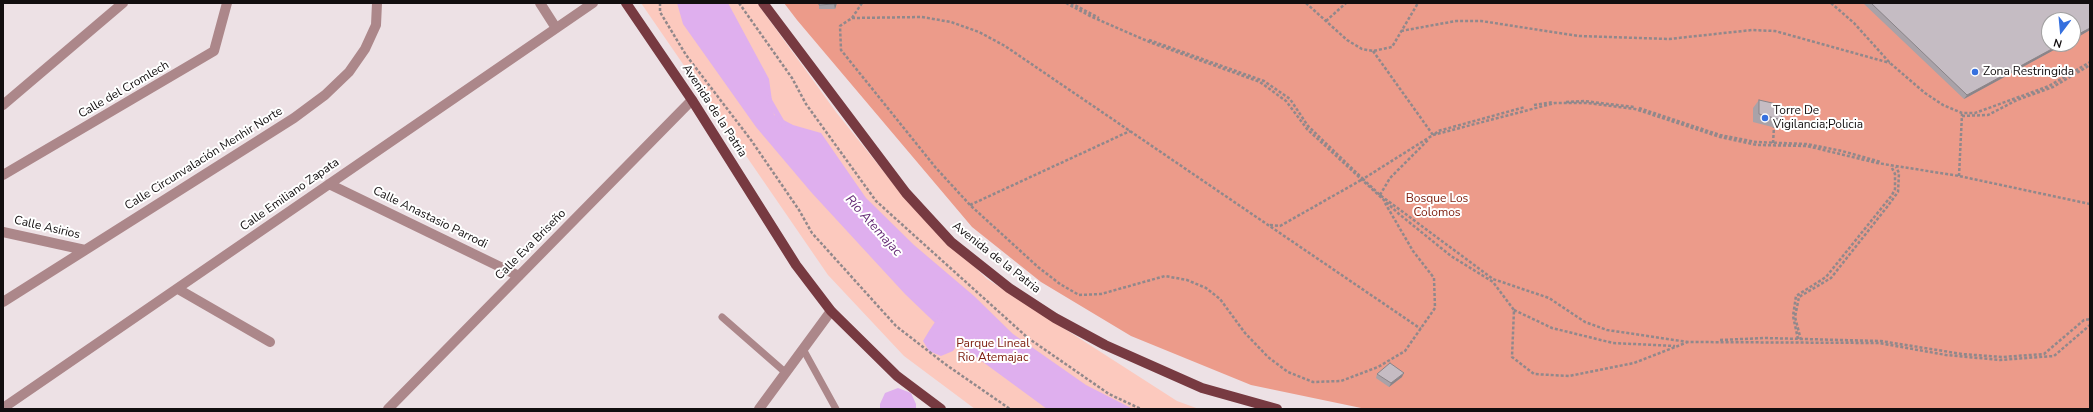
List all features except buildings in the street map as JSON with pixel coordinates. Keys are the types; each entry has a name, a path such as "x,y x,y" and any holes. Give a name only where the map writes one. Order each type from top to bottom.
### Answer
{"main road":[{"name":"Avenida de la Patria","path":"626,3 692,100 796,265 831,311 897,376 941,409"},
{"name":"Avenida de la Patria","path":"763,3 906,193 951,242 1055,318 1105,345 1202,388 1277,409"}],"street":[{"path":"3,105 123,3"},
{"name":"Calle del Cromlech","path":"3,175 214,50 217,45 227,3"},
{"name":"Calle Circunvalación Menhir Norte","path":"3,302 294,118 325,95 349,72 365,49 376,25 377,3"},
{"path":"540,3 556,28"},
{"name":"Calle Emiliano Zapata","path":"5,408 593,3"},
{"name":"Calle Eva Briseño","path":"388,409 692,100"},
{"name":"Calle Anastasio Parrodi","path":"329,184 519,276"},
{"name":"Calle Asirios","path":"3,232 85,250"},
{"path":"178,288 270,342"},
{"path":"759,409 831,311"}],"lane":[{"path":"722,317 786,373"},
{"path":"803,349 836,409"}],"path":[{"path":"660,3 660,12 686,54 751,140 799,210 812,232 896,326 945,364 1010,409"},
{"path":"862,3 852,18 840,26 841,50 936,168 970,205 1038,267 1060,284 1079,295 1101,294 1165,276 1187,280 1206,288 1220,299 1245,333 1268,357 1288,372 1314,382 1341,382 1378,367 1405,351 1422,329 1435,308 1436,297 1434,278 1413,250 1380,195"},
{"path":"1066,3 1092,17 1152,43 1260,82 1286,101 1306,129 1383,200 1451,256 1493,282 1514,310 1552,328 1614,343 1677,346"},
{"path":"1071,3 1139,37 1223,65 1264,81 1290,98 1308,126 1362,180 1493,279 1548,298 1585,322 1607,330 1688,342 1880,343 1946,355 2000,360 2054,356 2090,325"},
{"path":"1306,3 1347,40 1362,49 1373,51 1392,47 1418,3"},
{"path":"1326,21 1346,3"},
{"path":"1831,3 1854,23 1890,63 1925,93 1943,106 1962,114 1988,115 2017,100 2053,87 2090,63"},
{"path":"852,18 922,17 951,22 979,32 1005,46 1422,329"},
{"path":"1401,31 1456,21 1481,21 1579,36 1668,39 1752,30 1775,31 1890,63"},
{"path":"1373,51 1433,135"},
{"path":"1962,114 1975,113 2049,86 2090,63"},
{"path":"1267,225 1280,226 1362,180 1438,131 1512,110 1548,103 1584,101 1635,107 1720,135 1756,142 1807,144 1842,151 1891,165"},
{"path":"1380,195 1390,178 1433,135 1527,108 1555,103 1587,104 1635,109 1720,137 1757,145 1807,146 1891,165 1959,176 2023,191 2090,204"},
{"path":"1959,176 1962,114"},
{"path":"1772,143 1774,127"},
{"path":"970,205 1130,131"},
{"path":"1802,343 1799,339 1793,316 1796,296 1826,277 1892,196 1895,188 1895,174 1891,165"},
{"path":"1799,339 1795,317 1798,297 1831,278 1891,202 1898,192 1899,173 1896,166"},
{"path":"1514,310 1512,357 1534,374 1568,376 1634,363 1688,342 1799,339 1880,341 1962,354 2002,357 2044,354 2084,320 2090,319"}],"green space":[{"name":"Parque Lineal Rio Atemajac","path":"641,3 757,3 836,112 904,197 987,279 1177,401 1199,409 975,409 904,356 828,275"},
{"name":"Bosque Los Colomos","path":"784,3 2090,3 2090,409 1366,409 1251,385 1131,336 1041,282 972,227"}],"water":[{"path":"677,3 728,3 769,79 774,115 793,125 821,133 866,198 914,245 974,296 1013,334 1086,385 1133,409 1047,409 953,340 905,294 811,192 756,127 683,24"}],"waterway":[{"name":"Río Atemajac","path":"768,98 783,124"},
{"path":"941,341 955,320"},
{"path":"898,404 898,409"}],"place":[{"name":"Zona Restringida","path":"1975,72"},
{"name":"Torre De Vigilancia;Policia","path":"1765,118"}]}
